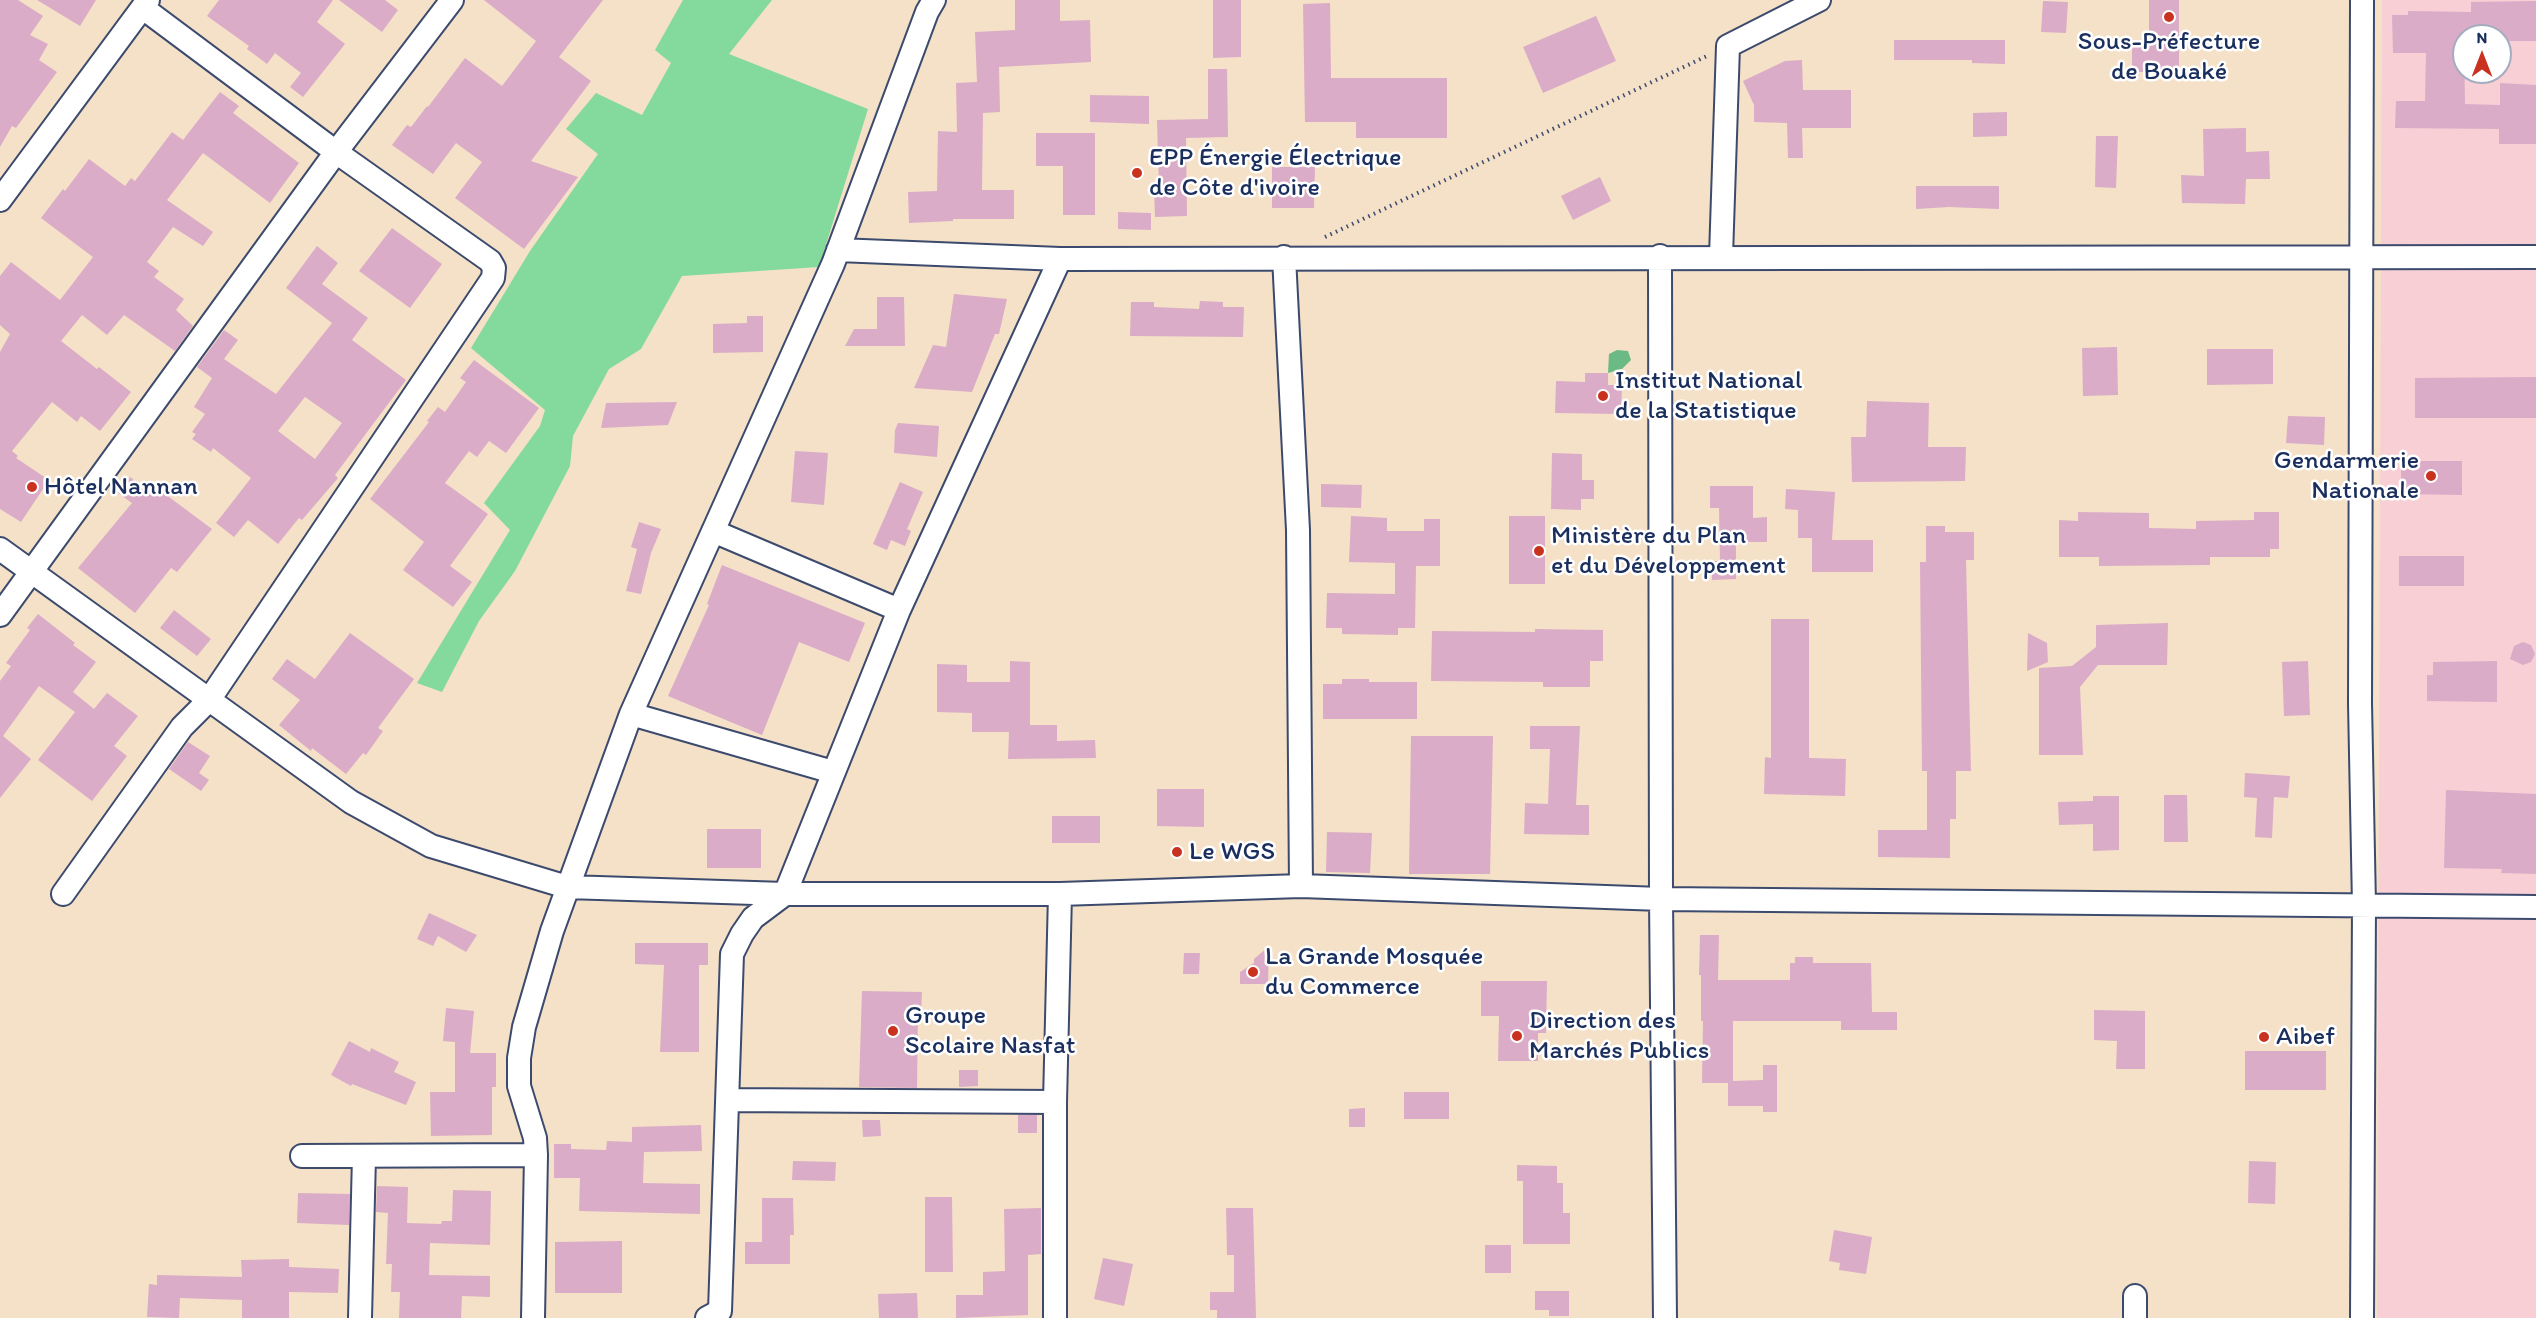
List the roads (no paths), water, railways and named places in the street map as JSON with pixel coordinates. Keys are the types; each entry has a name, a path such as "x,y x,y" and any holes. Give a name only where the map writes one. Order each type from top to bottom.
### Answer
{"street":[{"path":"0,615 336,152 452,0"},
{"path":"533,1318 536,1155 534,1138 519,1086 519,1058 527,1016 567,887 631,714 838,250 927,12 934,0"},
{"path":"1720,256 1728,46 1819,0"},
{"path":"2362,0 2360,703 2364,905 2362,1318"},
{"path":"0,200 145,4 336,152 490,261 494,268 493,278 208,700 182,727 63,894"},
{"path":"838,250 1060,259 2536,256"},
{"path":"1660,256 1661,899 1665,1318"},
{"path":"1284,257 1298,530 1301,886"},
{"path":"707,1318 720,1311 732,954 753,918 784,894 899,610 1060,259"},
{"path":"713,531 899,610"},
{"path":"0,549 351,802 431,846 567,887 784,894 1060,894 1301,886 1661,899 2536,907"},
{"path":"631,714 833,772"},
{"path":"1055,1318 1055,1102 1060,894"},
{"path":"728,1100 1055,1102"},
{"path":"302,1156 536,1155"},
{"path":"360,1318 364,1156"}],"place":[{"name":"Sous-Préfecture de Bouaké","path":"2169,17"},
{"name":"EPP Énergie Électrique de Côte d'ivoire","path":"1137,173"},
{"name":"Institut National de la Statistique","path":"1603,396"},
{"name":"Gendarmerie Nationale","path":"2431,476"},
{"name":"Hôtel Nannan","path":"32,487"},
{"name":"Ministère du Plan et du Développement","path":"1539,551"},
{"name":"Le WGS","path":"1177,852"},
{"name":"La Grande Mosquée du Commerce","path":"1253,972"},
{"name":"Groupe Scolaire Nasfat","path":"893,1031"},
{"name":"Direction des Marchés Publics","path":"1517,1036"},
{"name":"Aibef","path":"2264,1037"}]}
